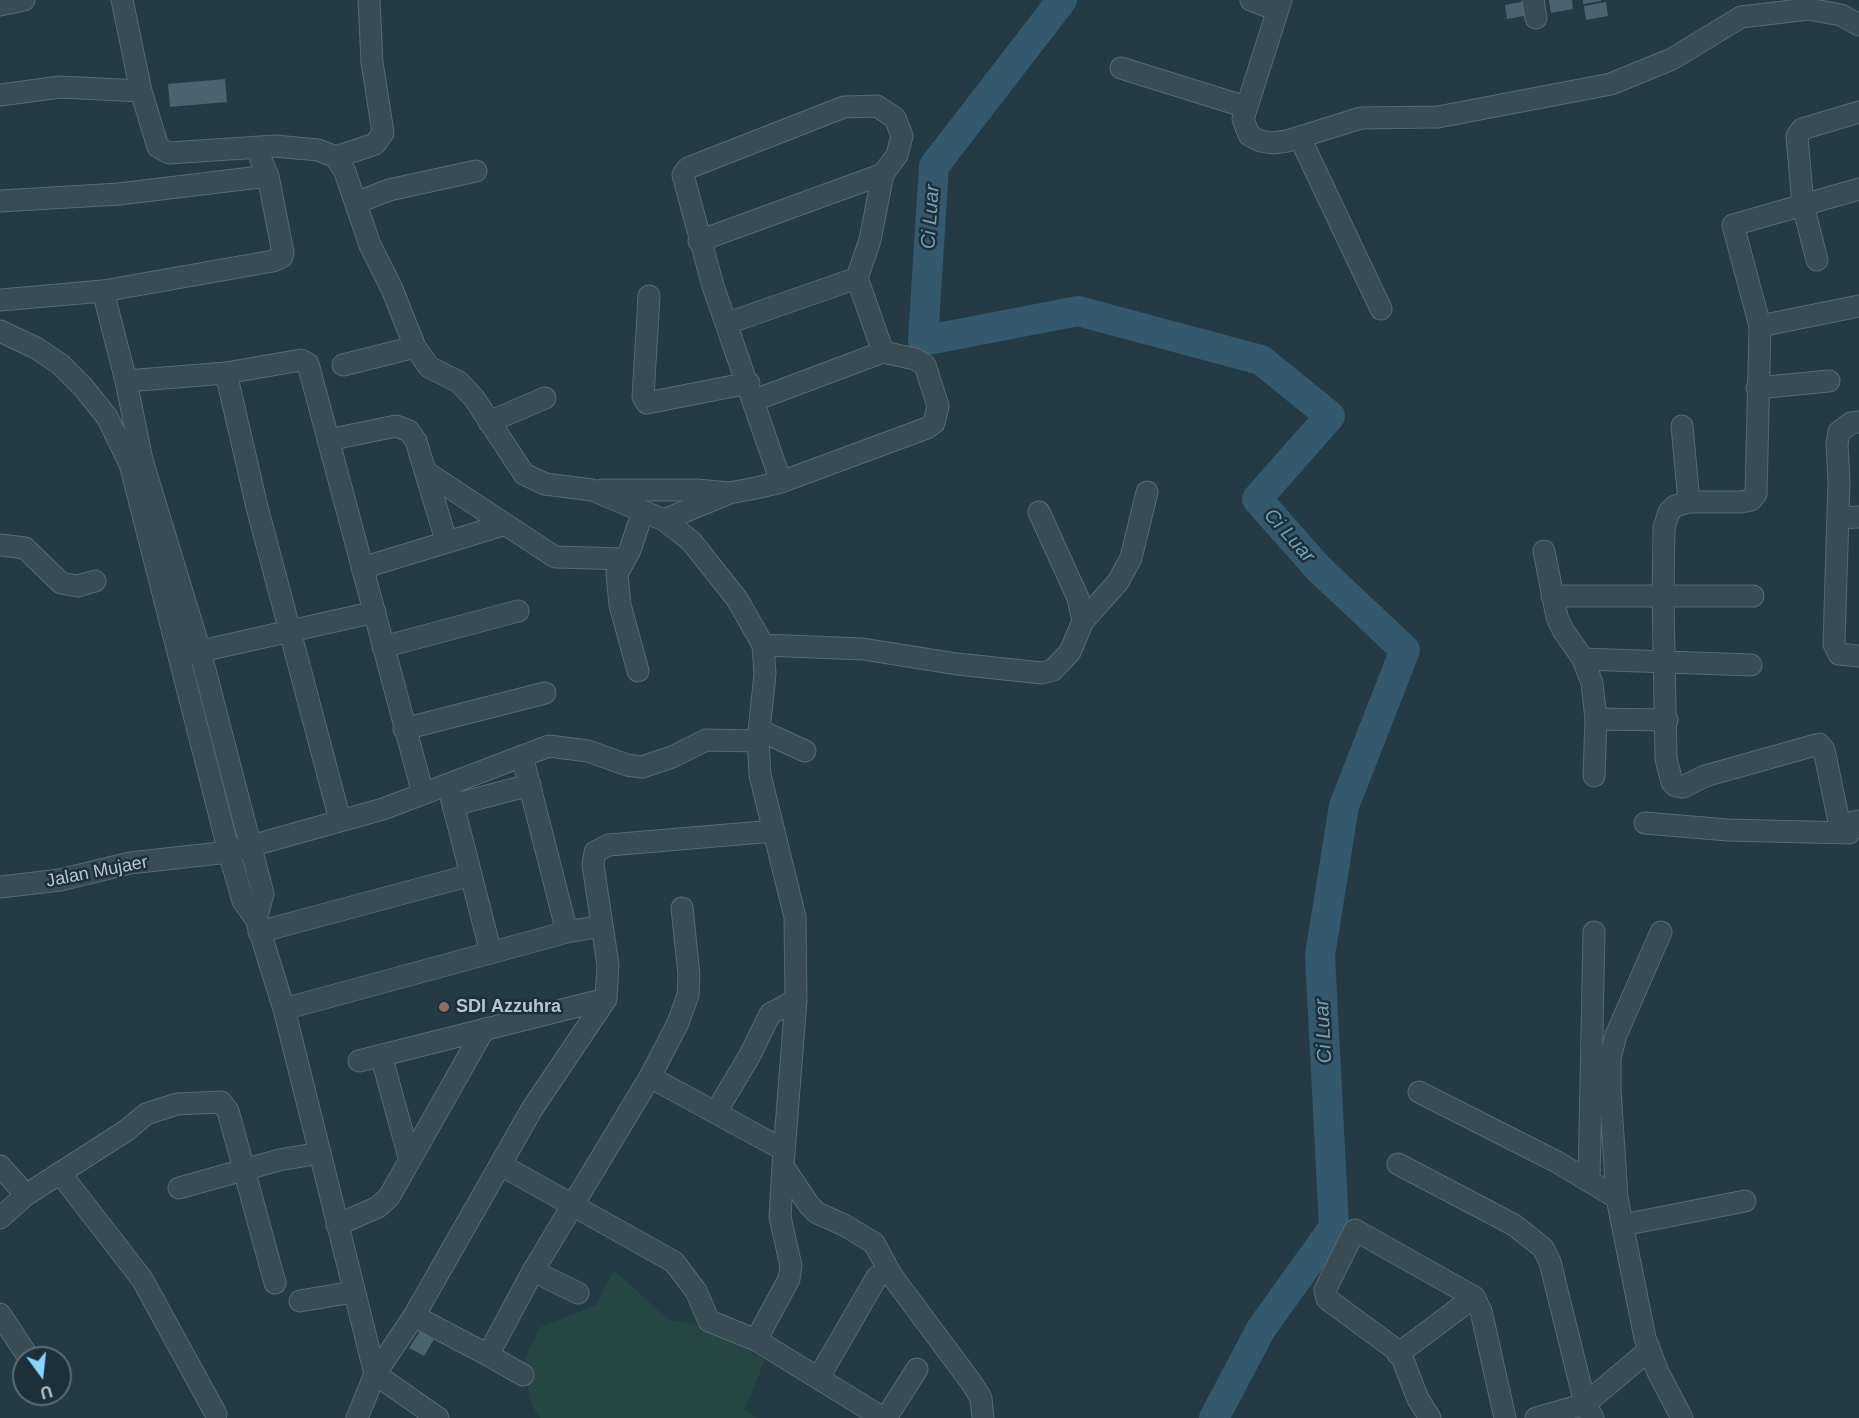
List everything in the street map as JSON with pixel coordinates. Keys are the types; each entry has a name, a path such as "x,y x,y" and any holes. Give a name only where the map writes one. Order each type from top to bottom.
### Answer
{"street":[{"path":"0,5 24,0"},
{"path":"122,0 141,91 154,138 163,151 176,153 275,146 318,150 336,157 345,172 370,245 392,289 415,347 429,367 459,382 474,398 524,474 545,484 592,490 697,490 729,493"},
{"path":"336,157 375,144 383,133 372,62 369,0"},
{"path":"1251,0 1279,5 1246,107 1245,127 1249,135 1260,141 1280,142 1300,138 1361,118 1438,117 1611,84 1643,74 1741,17 1790,9 1846,14"},
{"path":"1121,68 1246,107"},
{"path":"0,95 60,87 141,91"},
{"path":"781,482 699,241 682,180 688,168 844,107 878,106 895,118 902,136 901,145 883,174 870,240 857,278 883,352"},
{"path":"1817,260 1803,205 1797,158 1798,132 1859,112"},
{"path":"1300,138 1381,309"},
{"path":"0,201 119,194 265,168 282,257 273,261 103,291 0,300"},
{"path":"356,202 389,190 476,171"},
{"path":"699,241 883,174"},
{"path":"1858,822 1844,824 1838,817 1824,750 1819,744 1705,776 1683,787 1676,786 1672,782 1666,759 1663,597 1664,528 1669,512 1675,506 1689,502 1741,502 1751,500 1756,494 1760,327 1733,225 1859,189"},
{"path":"728,323 857,278"},
{"path":"103,291 126,381 136,462 190,653 251,848 263,894 257,926"},
{"path":"650,297 643,397 647,403 752,392 883,352 915,358 925,365 938,406 934,423 927,428 781,482 729,493 664,520"},
{"path":"1760,327 1859,306"},
{"path":"0,331 36,348 60,364 83,387 107,417 136,462"},
{"path":"343,365 415,347"},
{"path":"126,381 226,373 304,362 309,366 423,794"},
{"path":"226,373 335,825"},
{"path":"1757,388 1829,381"},
{"path":"489,422 545,398"},
{"path":"1859,422 1851,423 1839,432 1849,517 1834,644 1839,654 1859,656"},
{"path":"328,440 396,426 414,436 446,540"},
{"path":"1682,426 1689,502"},
{"path":"426,472 503,525 555,557 624,559"},
{"path":"592,490 664,520 691,541 737,599 764,645 765,674 759,736 760,775 795,917 796,1000 780,1217 791,1266 789,1279 756,1340"},
{"path":"764,645 863,649 957,664 1042,673 1062,663 1080,632 1083,621 1118,582 1131,558 1146,492"},
{"path":"638,671 618,586 618,568 630,550 642,511"},
{"path":"1039,512 1078,598 1083,621"},
{"path":"362,568 446,540 503,525"},
{"path":"0,543 25,548 61,583 78,586 95,581"},
{"path":"1544,551 1552,596 1563,630 1583,659 1592,683 1596,719 1594,776"},
{"path":"1552,596 1753,596"},
{"path":"383,647 518,611"},
{"path":"190,653 375,612"},
{"path":"190,653 229,852 243,901 257,926 284,1009 375,1374 438,1418"},
{"path":"1583,659 1751,665"},
{"path":"404,729 545,693"},
{"path":"1596,719 1667,720"},
{"path":"451,795 522,756 549,746 564,746 588,751 627,765 642,767 672,757 706,740 759,736 805,751"},
{"path":"522,756 567,932"},
{"path":"451,795 530,785"},
{"name":"Jalan Mujaer","path":"0,887 60,880 130,863 251,848 335,825 423,794 451,795"},
{"path":"451,795 491,953"},
{"path":"1646,823 1728,830 1849,833 1853,831 1858,822"},
{"path":"357,1418 375,1374 414,1316 538,1100 606,999 608,965 593,865 595,852 609,845 774,831"},
{"path":"257,926 471,875"},
{"path":"488,1355 533,1271 650,1077 678,1023 688,995 689,975 682,908"},
{"path":"284,1009 567,932 601,926"},
{"path":"1589,1181 1594,932"},
{"path":"1661,932 1616,1035 1610,1058 1617,1198 1648,1351 1682,1418"},
{"path":"359,1061 606,999"},
{"path":"716,1112 750,1055 770,1014 796,1000"},
{"path":"337,1225 378,1207 389,1197 410,1157 444,1104 484,1029"},
{"path":"381,1055 410,1157"},
{"path":"650,1077 716,1112 784,1158 809,1205 817,1213 873,1243 892,1276 971,1382 981,1398 983,1418"},
{"path":"1419,1092 1557,1162 1617,1198"},
{"path":"0,1218 26,1195 128,1130 147,1114 177,1104 221,1102 228,1111 275,1283"},
{"path":"179,1188 279,1160 320,1153"},
{"path":"1398,1164 1514,1225 1543,1248 1550,1262 1589,1411"},
{"path":"501,1165 674,1262 696,1291 709,1321 756,1340 884,1418 917,1370"},
{"path":"0,1166 26,1195"},
{"path":"60,1173 142,1279 216,1414"},
{"path":"1623,1225 1745,1201"},
{"path":"1430,1418 1398,1354 1370,1329 1329,1302 1325,1294 1355,1230 1474,1296 1481,1311 1505,1418"},
{"path":"533,1271 578,1293"},
{"path":"819,1377 877,1277"},
{"path":"300,1301 353,1292"},
{"path":"1398,1354 1474,1296"},
{"path":"0,1314 20,1346"},
{"path":"414,1316 524,1375"},
{"path":"1536,1418 1589,1411 1648,1351"}],"green space":[{"path":"614,1270 669,1320 711,1328 765,1360 745,1409 757,1418 540,1418 532,1406 522,1364 539,1328 596,1305"}],"building":[{"path":"1549,0 1572,0 1573,9 1551,13"},
{"path":"1583,0 1601,0 1601,1 1583,4"},
{"path":"1527,1 1529,15 1507,19 1505,5"},
{"path":"1606,2 1608,16 1586,20 1584,6"},
{"path":"225,79 227,102 170,107 168,84"},
{"path":"422,1328 436,1336 424,1356 409,1348"}],"waterway":[{"name":"Ci Luar","path":"1062,0 934,166 923,341 1078,311 1261,360 1330,416 1257,499 1318,568 1405,650 1344,806 1320,955 1334,1227 1261,1329 1214,1418"}],"place":[{"name":"SDI Azzuhra","path":"444,1007"}]}
